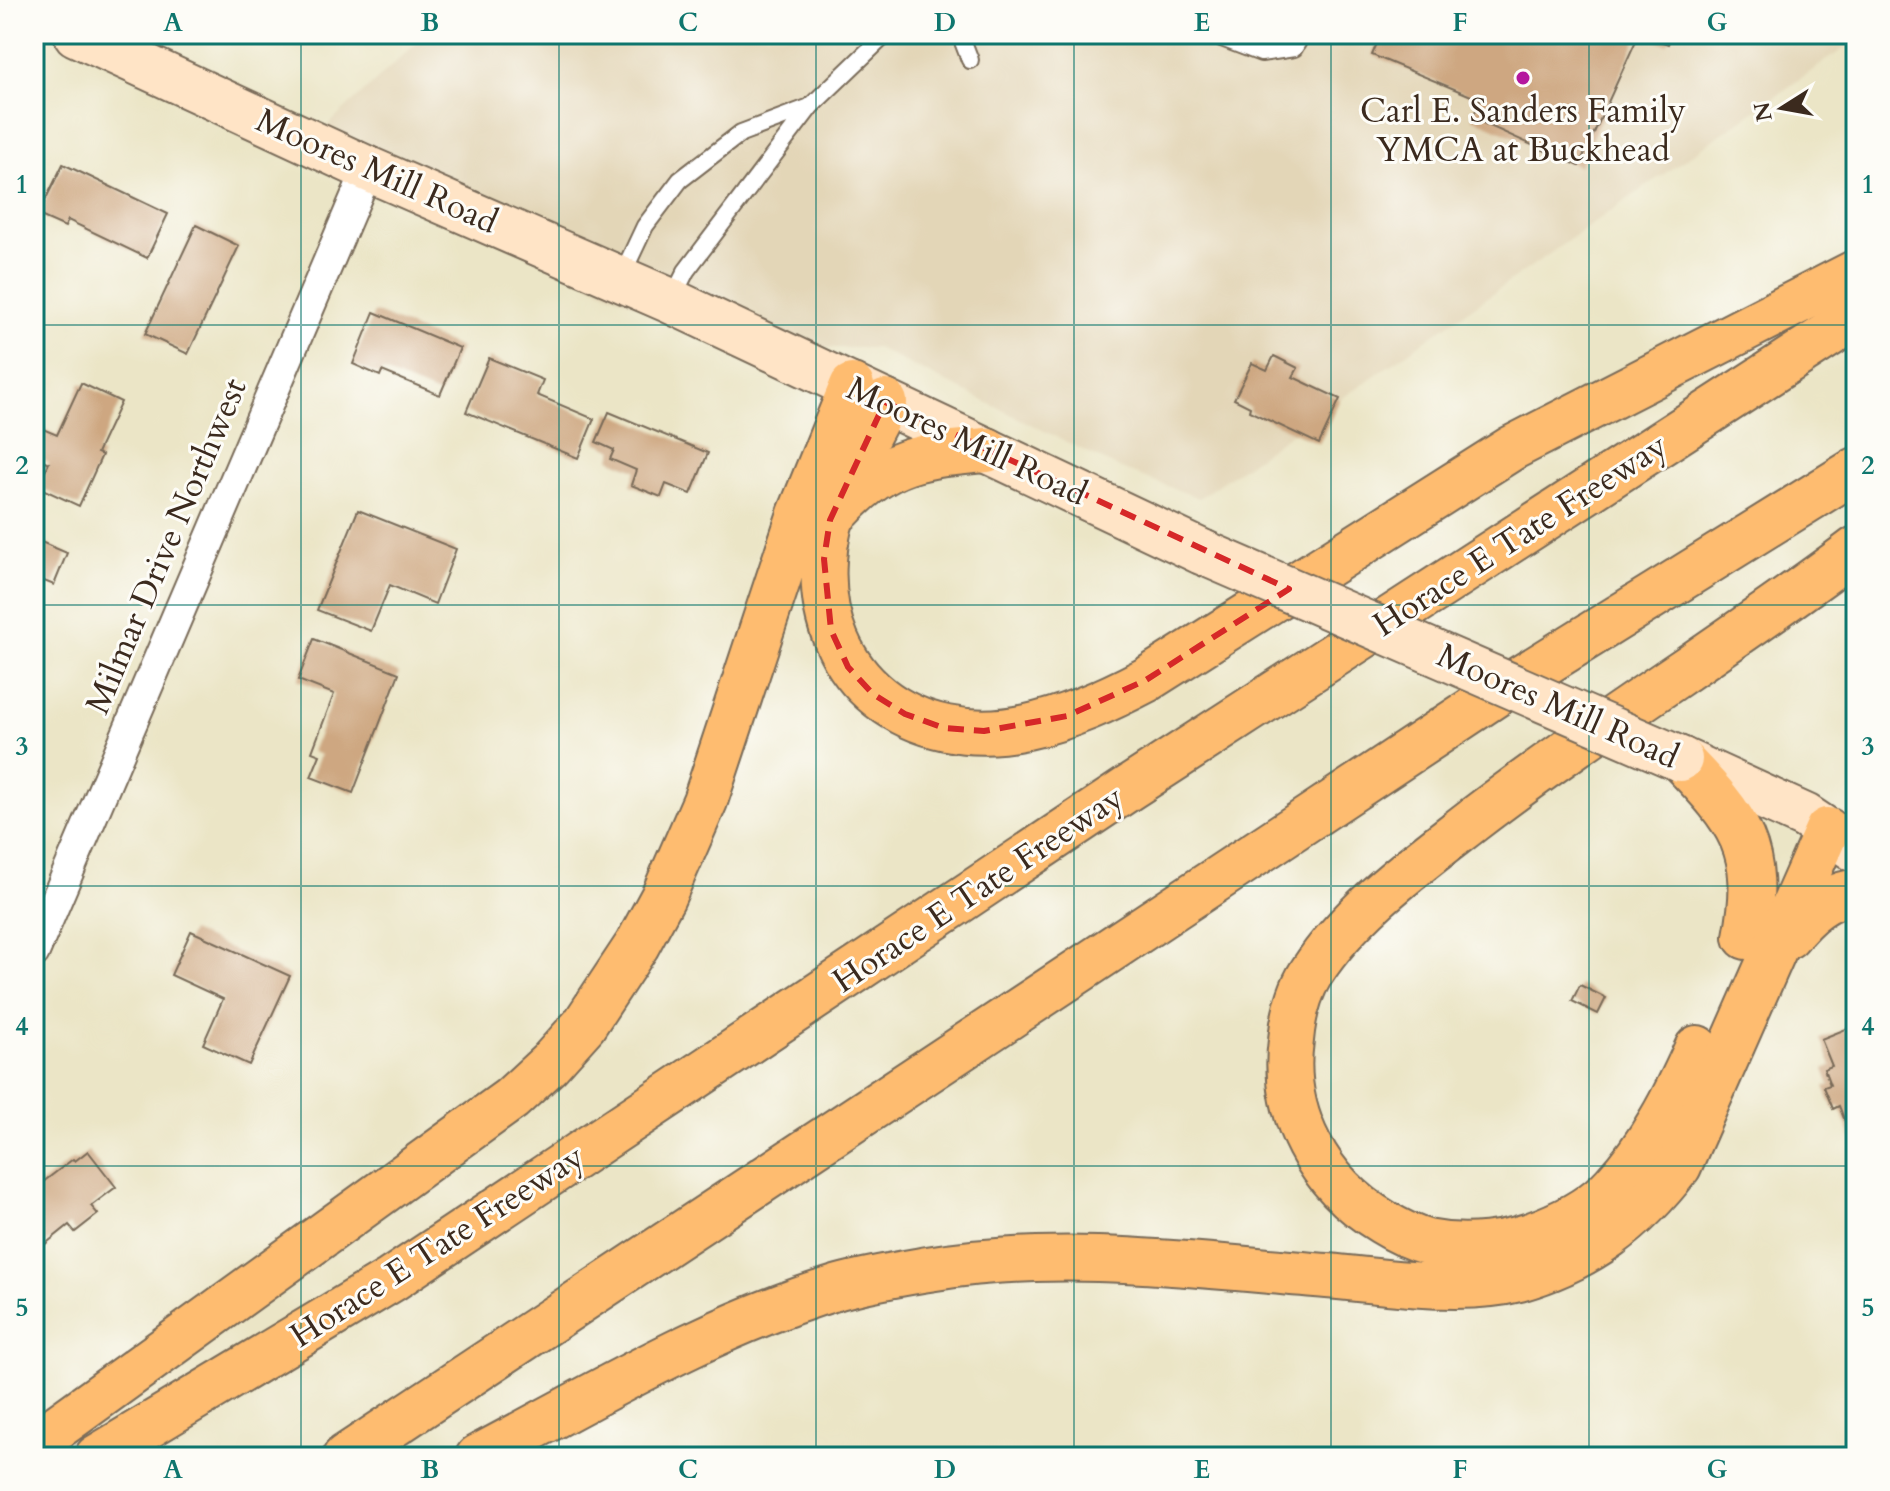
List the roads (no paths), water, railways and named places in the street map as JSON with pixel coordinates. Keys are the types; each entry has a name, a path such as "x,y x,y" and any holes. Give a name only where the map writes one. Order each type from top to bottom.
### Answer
{"highway":[{"path":"868,394 830,520 824,559 831,630 848,667 873,694 905,714 944,728 984,731 1026,728 1108,700 1146,680 1512,448 1856,272"},
{"name":"Horace E Tate Freeway","path":"97,1457 391,1280 1129,788 1856,317"},
{"path":"34,1444 511,1099 584,1025 637,945 687,846 705,801 800,514 868,394"},
{"path":"830,520 858,489 892,467 938,455 987,450"},
{"path":"345,1457 1513,683 1856,470"},
{"path":"1829,832 1755,954 1660,1124 1613,1187 1569,1220 1528,1236 1492,1244 1456,1245 1425,1241 1367,1213 1338,1188 1316,1160 1300,1126 1291,1095 1288,1059 1293,1017 1308,977 1340,934 1438,847 1505,796 1856,549"},
{"path":"478,1457 688,1346 765,1313 842,1286 930,1269 1024,1259 1118,1259 1453,1286 1517,1279 1569,1261 1601,1243 1631,1221 1657,1195 1679,1166 1755,954 1752,868 1746,846 1718,800 1680,759"},
{"path":"1755,954 1820,904 1839,894 1856,891"}],"street":[{"name":"Moores Mill Road","path":"76,34 368,169 671,301 1202,552 1680,759 1829,832"},
{"name":"Milmar Drive Northwest","path":"34,952 368,169"}],"lane":[{"path":"671,301 686,271 811,106 886,34"},
{"path":"960,34 970,60"},
{"path":"1211,34 1261,53 1294,48 1302,34"},
{"path":"620,278 645,226 680,180 741,133 811,106"}],"place":[{"name":"Carl E. Sanders Family YMCA at Buckhead","path":"1523,78"}]}
